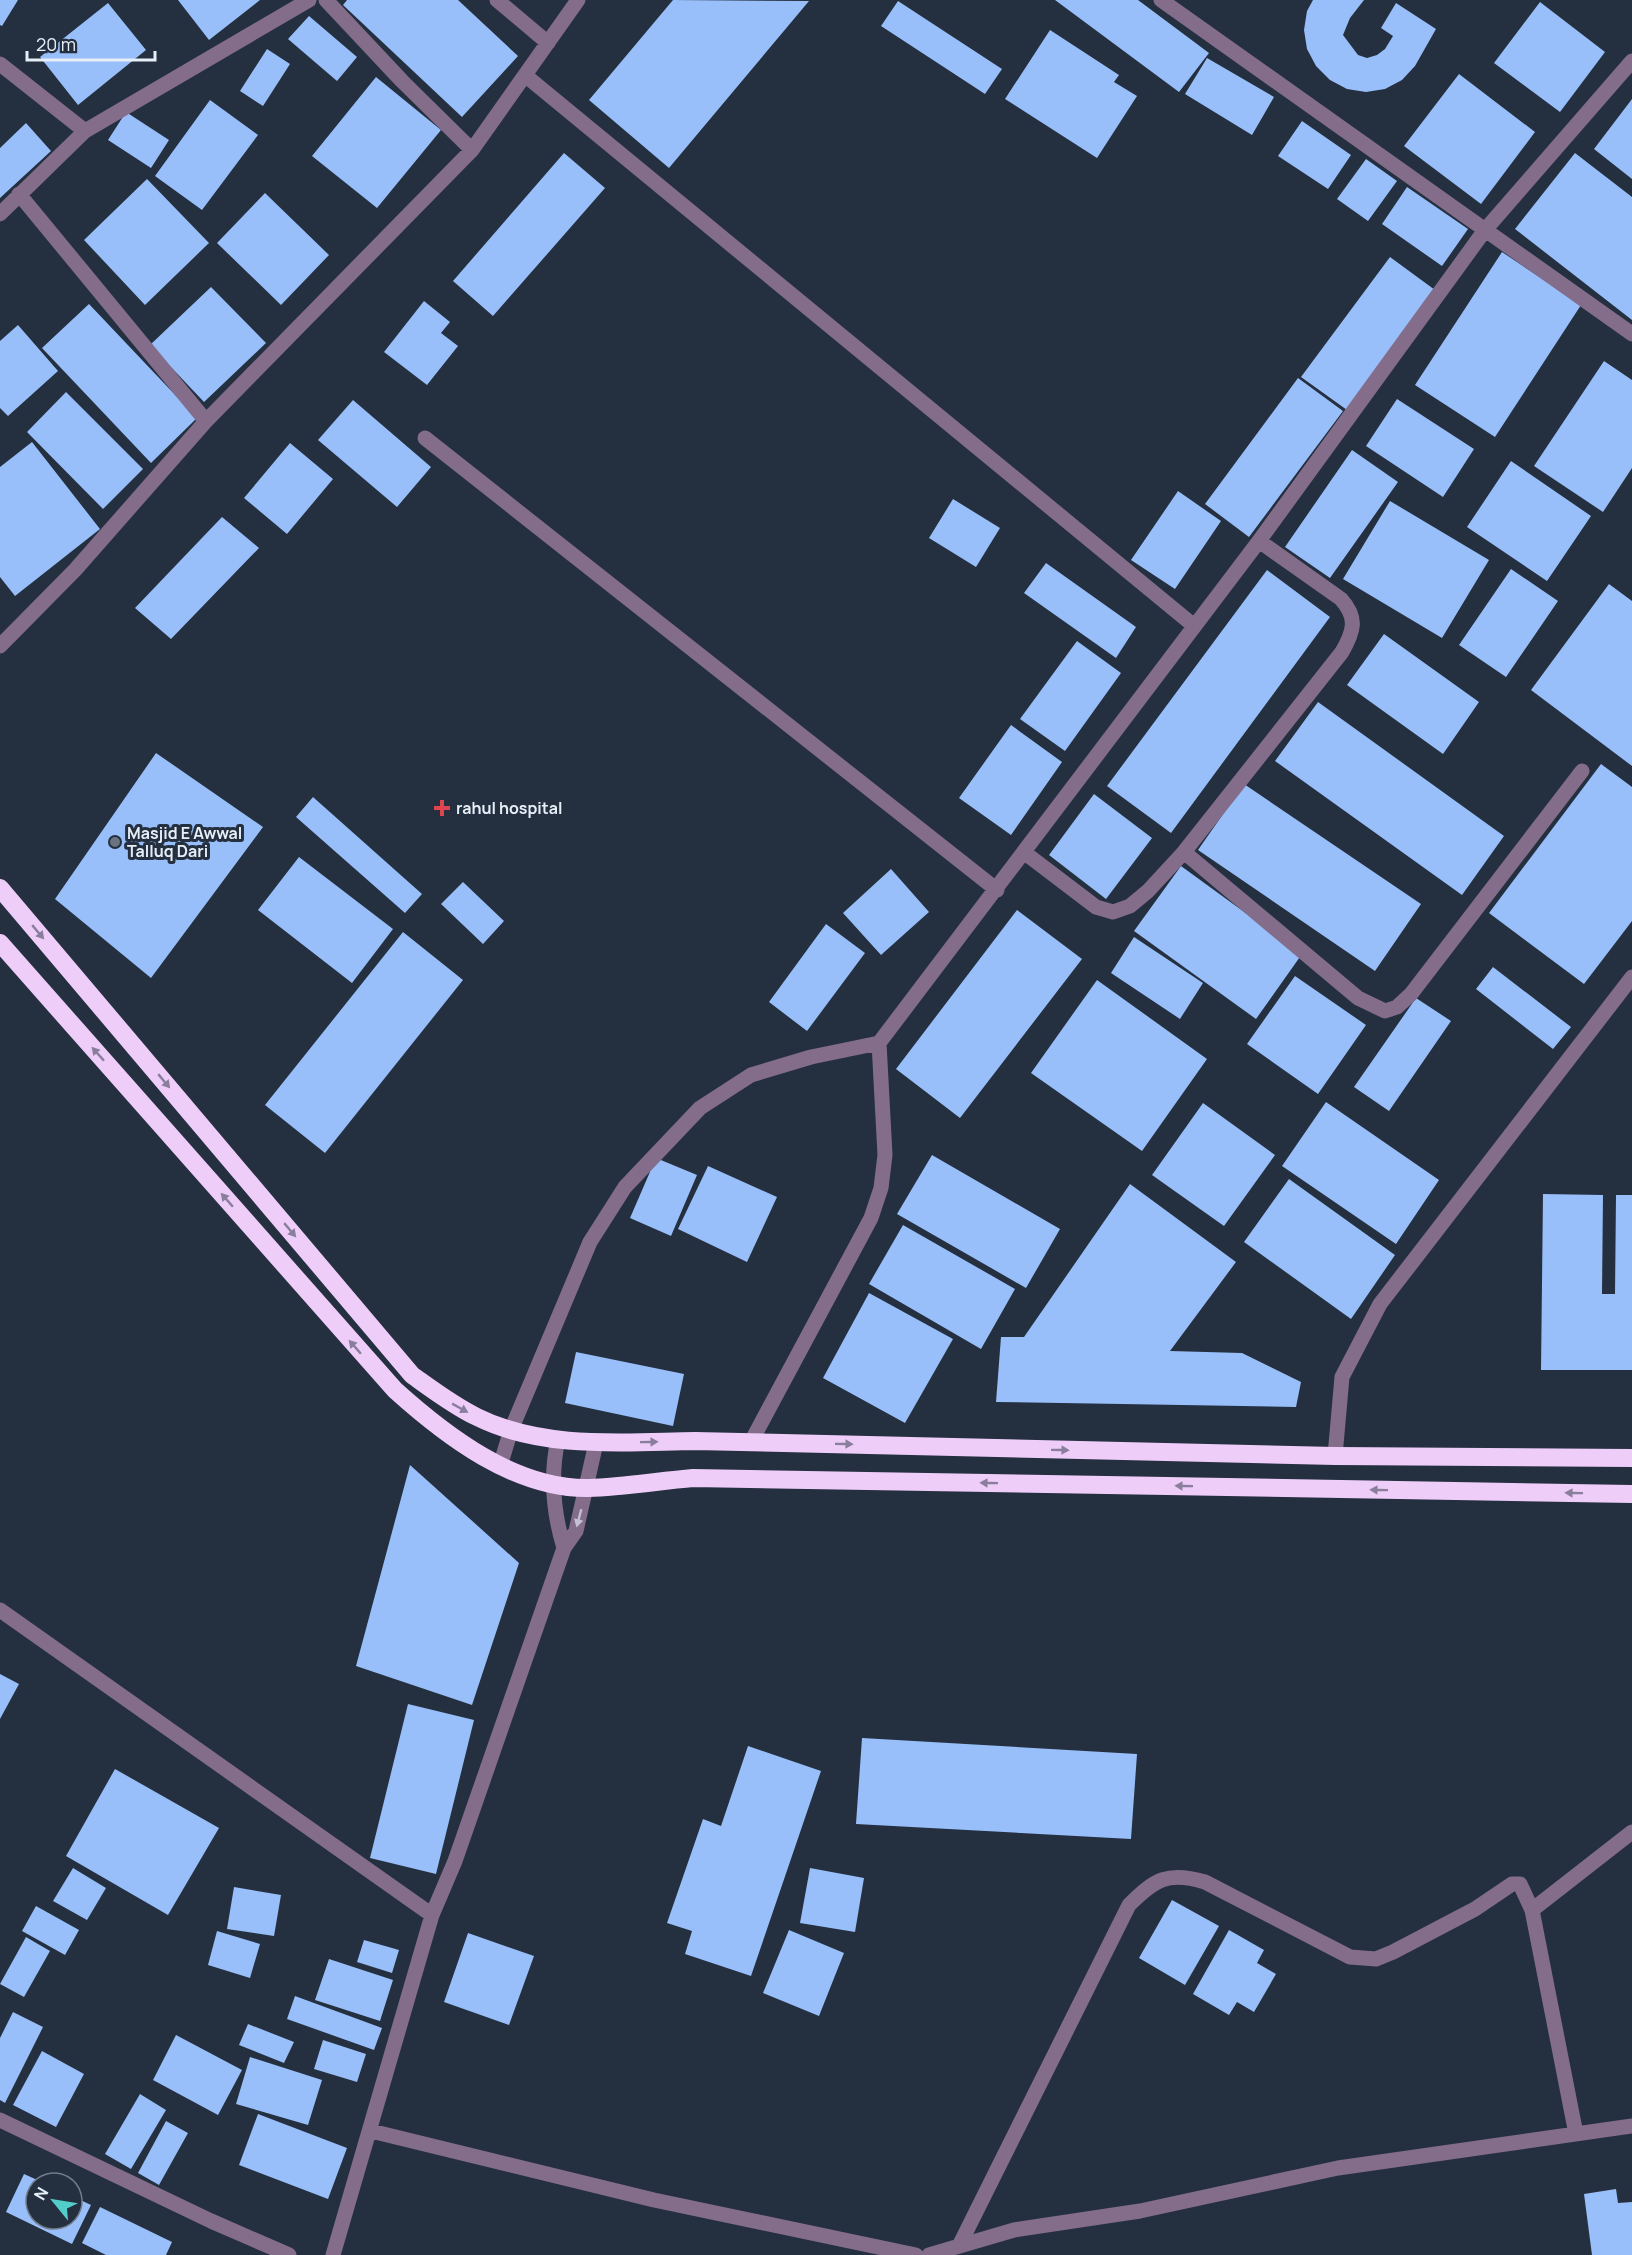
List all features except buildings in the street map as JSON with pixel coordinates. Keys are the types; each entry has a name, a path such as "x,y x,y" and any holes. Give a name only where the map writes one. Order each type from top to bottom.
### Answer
{"highway":[{"path":"0,888 412,1375 451,1403 511,1430 596,1443 751,1442 1335,1456 1632,1458"},
{"path":"0,943 395,1390 422,1414 500,1466 553,1483 588,1488 693,1478 1632,1494"}],"street":[{"path":"0,214 85,131 309,0"},
{"path":"326,0 402,81 472,150"},
{"path":"497,0 548,44"},
{"path":"0,646 75,570 206,421 472,150 578,0"},
{"path":"1161,0 1632,334"},
{"path":"751,1442 871,1218 881,1188 885,1155 879,1043 997,890 1193,625 1259,541 1485,230 1632,61"},
{"path":"0,64 85,131"},
{"path":"526,76 1193,625"},
{"path":"19,194 206,421"},
{"path":"425,438 997,890"},
{"path":"1024,853 1096,907 1113,912 1130,906 1148,891 1184,852 1342,652 1353,633 1354,618 1341,598 1259,541"},
{"path":"1184,852 1358,998 1385,1011 1397,1007 1411,994 1582,771"},
{"path":"1335,1456 1341,1377 1380,1304 1632,976"},
{"path":"500,1466 511,1430 590,1242 625,1187 700,1108 751,1075 811,1057 879,1043"},
{"path":"558,1439 553,1483 558,1528 564,1548"},
{"path":"333,2255 371,2131 432,1915 455,1861 564,1548 576,1531 588,1488 596,1443"},
{"path":"0,1610 432,1915"},
{"path":"1532,1910 1632,1832"},
{"path":"959,2246 1129,1905 1150,1885 1172,1877 1186,1877 1205,1882 1350,1958 1376,1959 1475,1909 1512,1884 1523,1887 1532,1910 1576,2134"},
{"path":"0,2120 211,2221 289,2255"},
{"path":"929,2255 1014,2230 1140,2211 1338,2168 1632,2126"},
{"path":"371,2131 654,2200 916,2255"}],"place":[{"name":"rahul hospital","path":"442,808"},
{"name":"Masjid E Awwal Talluq Dari","path":"115,842"}]}
